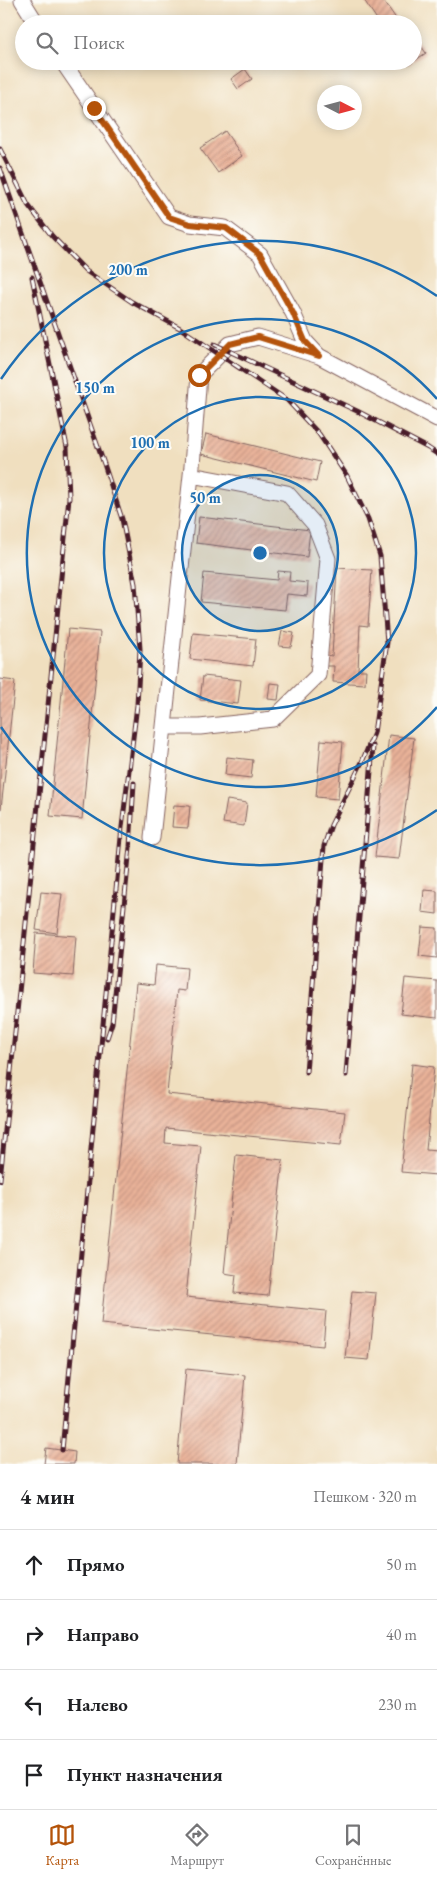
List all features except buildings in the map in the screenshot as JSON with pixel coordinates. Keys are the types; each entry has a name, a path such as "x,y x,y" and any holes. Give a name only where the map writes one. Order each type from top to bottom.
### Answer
{"street":[{"path":"22,0 31,15"},
{"path":"68,70 169,217 190,224 226,228 260,254 293,313 305,341 319,356"},
{"path":"152,838 191,475 199,375 230,344 258,337 319,356 437,419"},
{"path":"164,727 200,727 273,719 318,675 328,559 315,525 288,493 191,475"}],"railway":[{"path":"0,149 28,205 52,236 86,271 132,302 180,328 287,400 319,434 347,476 368,519 380,556 387,642 374,733 331,825 324,846 306,1072"},
{"path":"0,168 122,519 135,584 140,649 137,705 122,827 62,1450"},
{"path":"0,1180 69,498 67,447 32,277"},
{"path":"214,344 357,411 437,454"},
{"path":"346,1075 373,746"},
{"path":"107,1038 112,1023 130,847 134,783"}],"route":[{"path":"94,108 169,217 190,224 226,228 260,254 293,313 305,341 319,356 258,337 230,344 199,375"}]}
